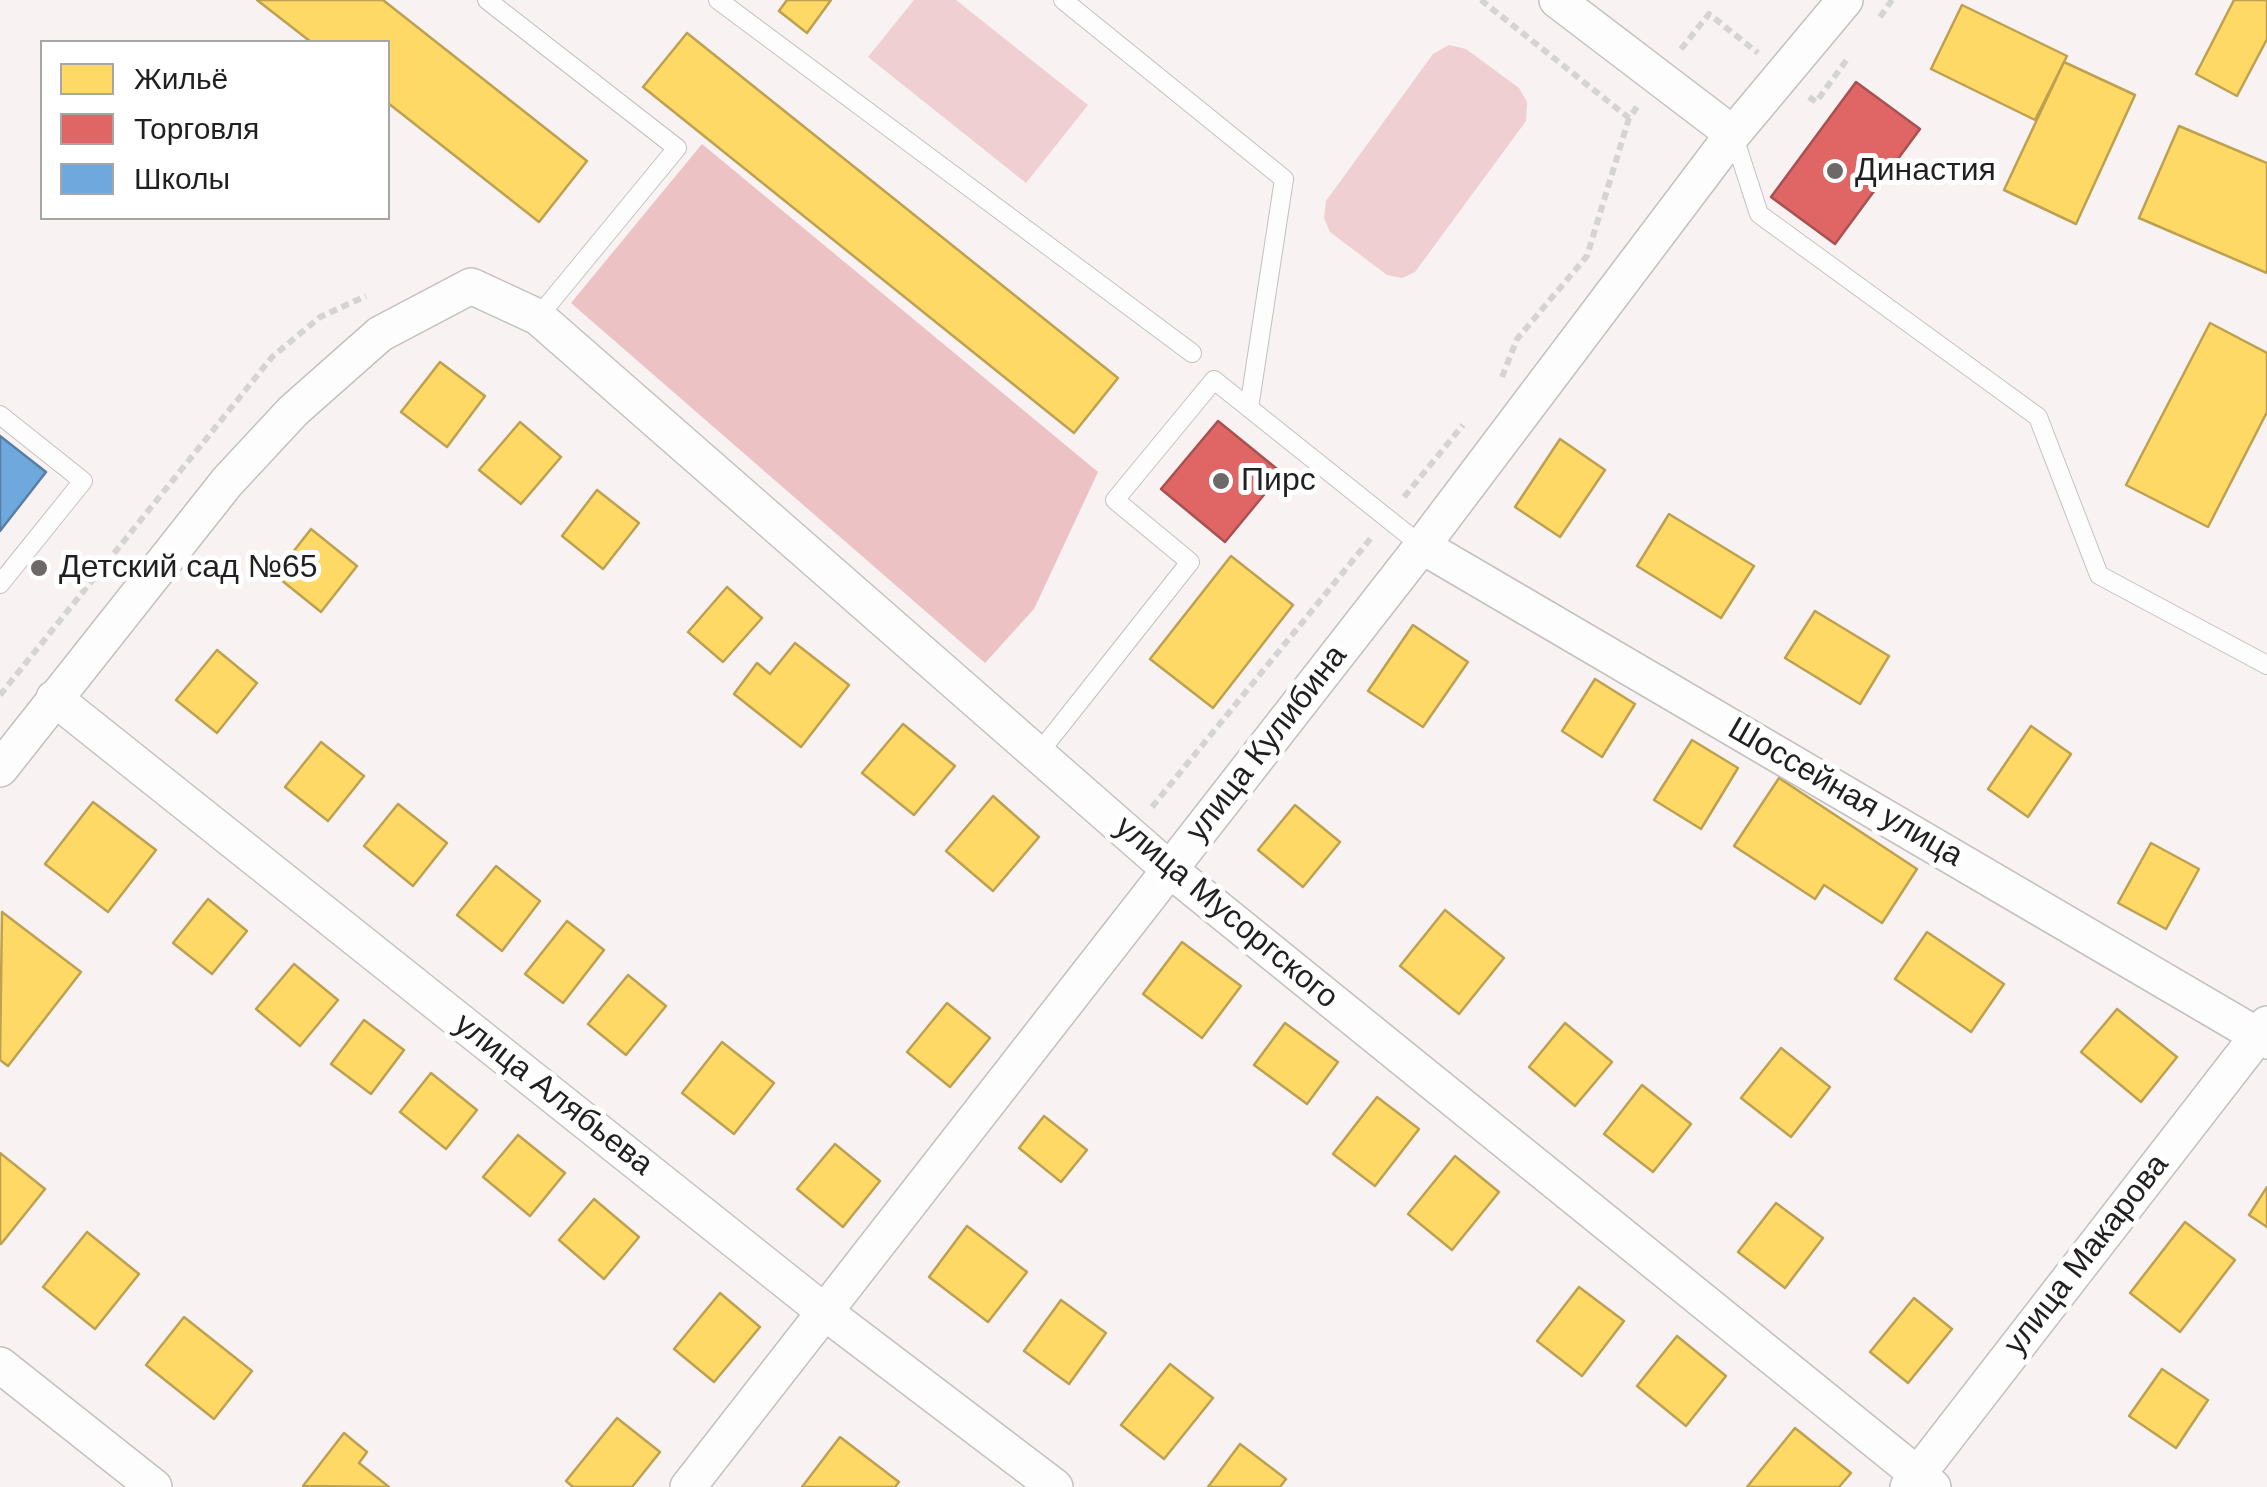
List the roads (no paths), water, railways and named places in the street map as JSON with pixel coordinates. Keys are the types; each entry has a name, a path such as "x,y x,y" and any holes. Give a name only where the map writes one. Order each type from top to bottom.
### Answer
{"street":[{"path":"1557,0 1733,134"},
{"name":"улица Кулибина","path":"688,1487 1422,546 1733,134 1844,0"},
{"name":"улица Мусоргского","path":"54,698 227,482 294,411 380,334 471,286 538,317 1170,869 1919,1483"},
{"name":"Шоссейная улица","path":"1422,546 2264,1034"},
{"path":"0,769 54,698"},
{"name":"улица Алябьева","path":"54,698 826,1312 1055,1487"},
{"name":"улица Макарова","path":"1919,1483 2264,1034"},
{"path":"0,1365 154,1487"}],"lane":[{"path":"487,0 677,148 538,317"},
{"path":"718,0 1192,352"},
{"path":"1063,0 1284,179 1250,408"},
{"path":"1733,134 1760,214 2038,417 2099,576 2267,664"},
{"path":"1038,754 1190,562 1116,500 1214,380 1422,546"},
{"path":"0,415 82,481 0,584"}],"place":[{"name":"Династия","path":"1835,171"},
{"name":"Пирс","path":"1221,481"},
{"name":"Детский сад №65","path":"39,568"}]}
